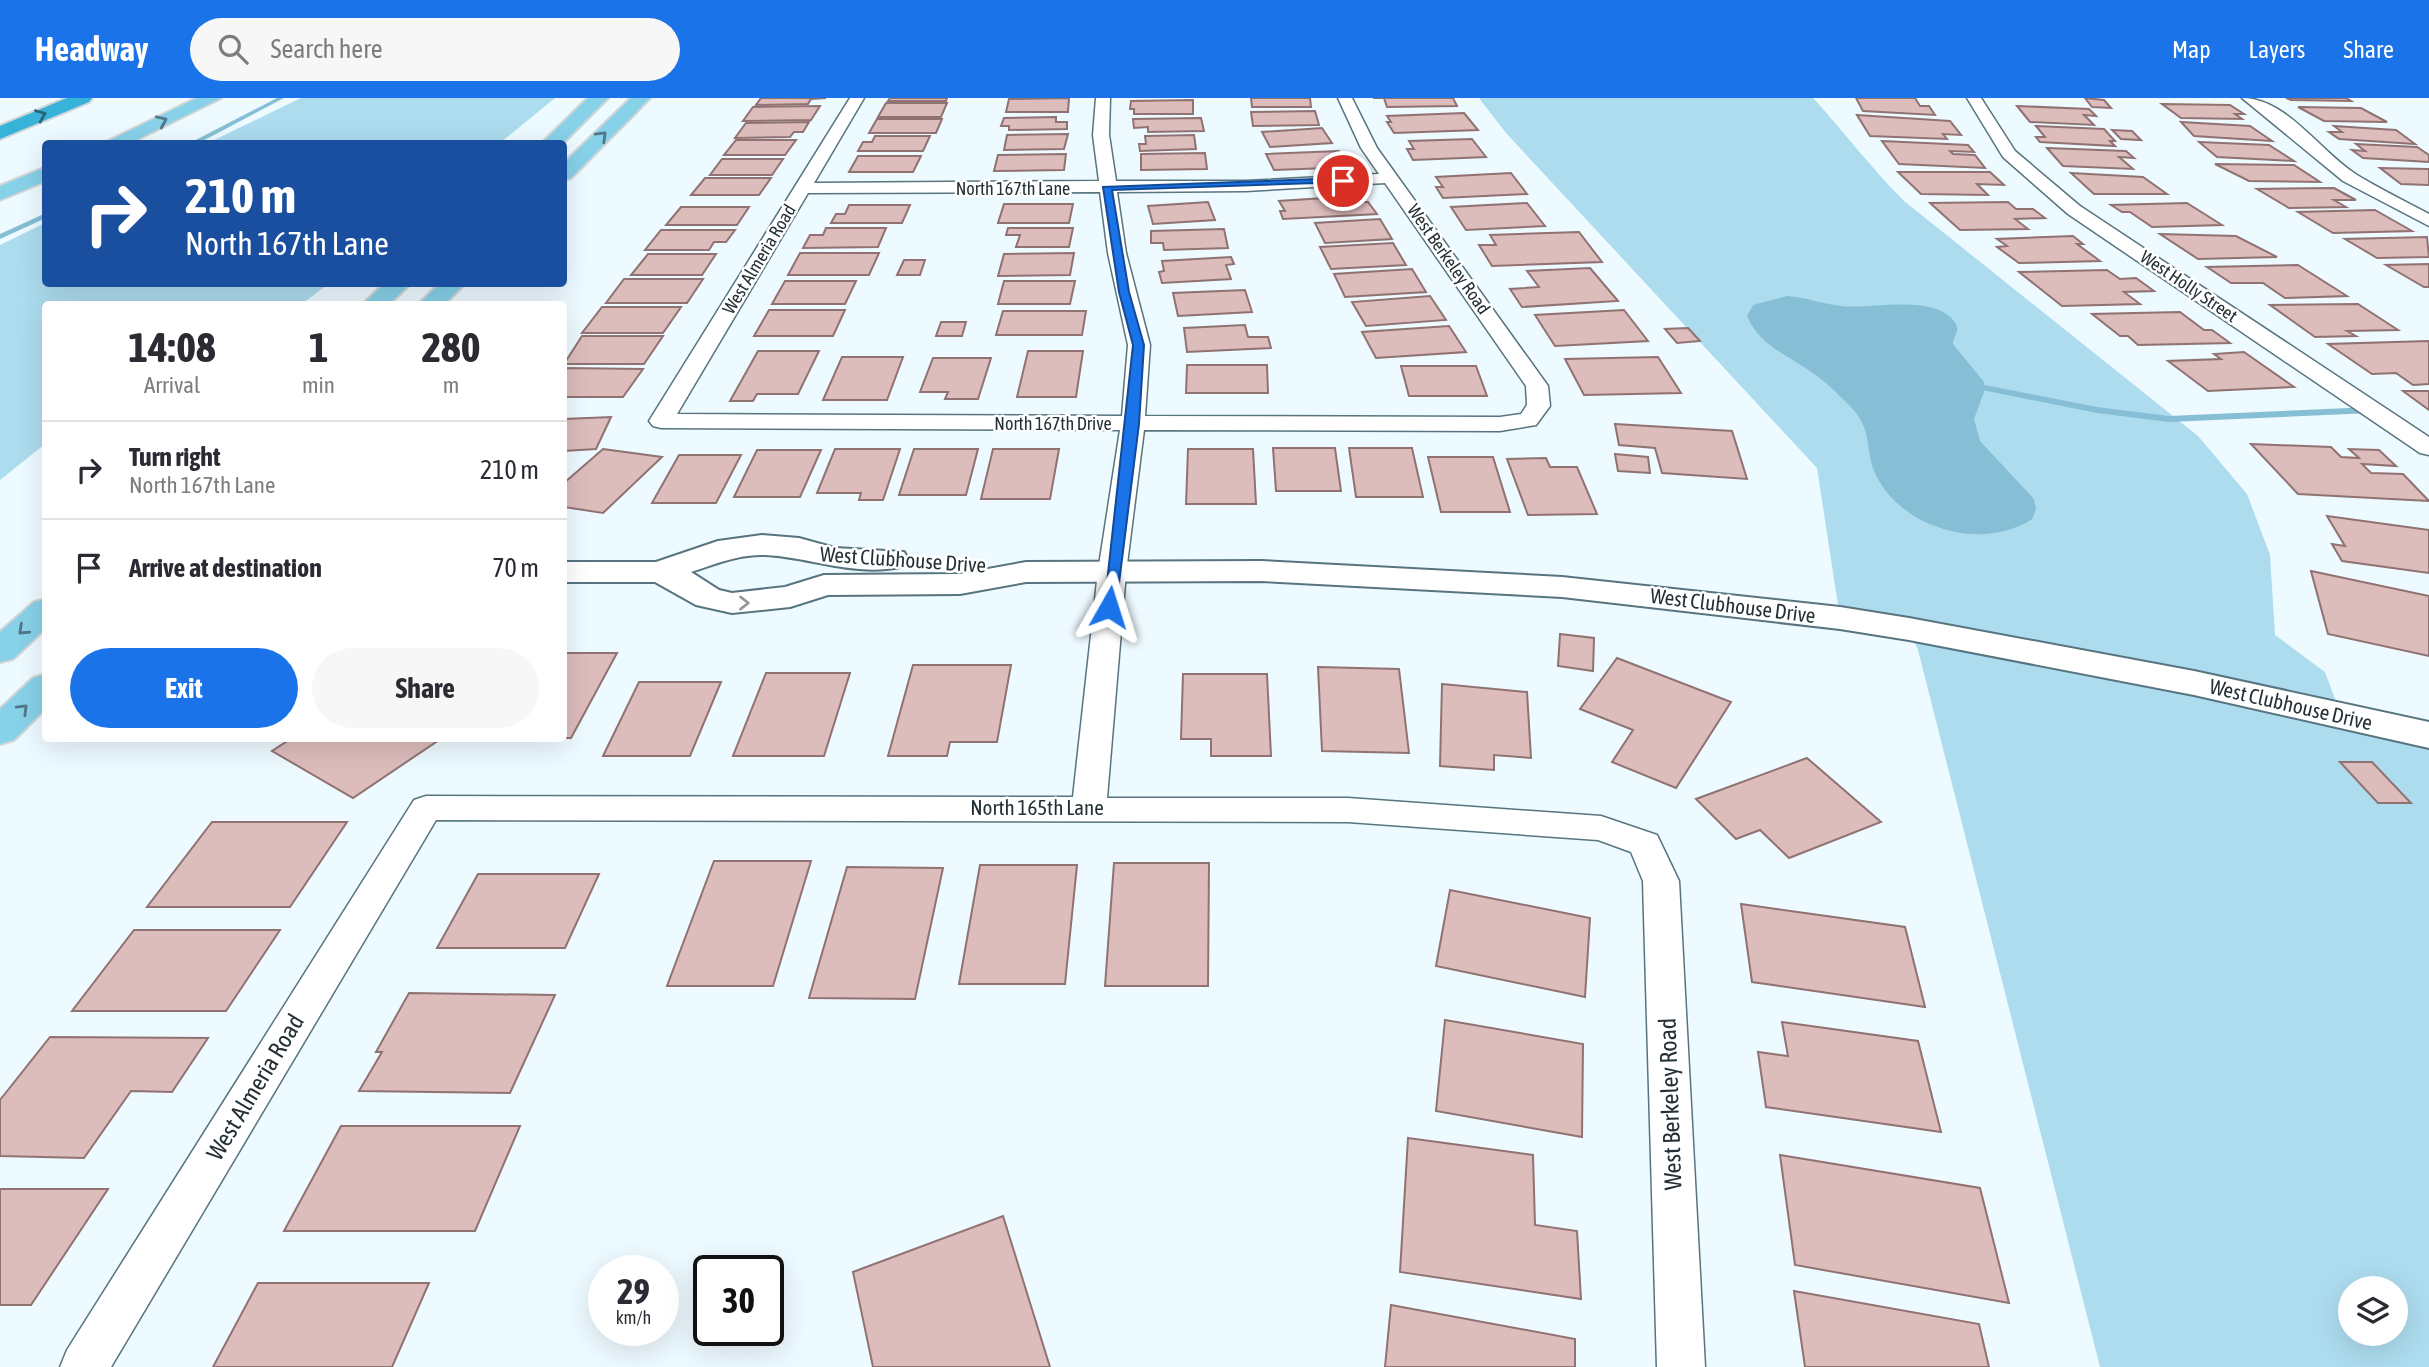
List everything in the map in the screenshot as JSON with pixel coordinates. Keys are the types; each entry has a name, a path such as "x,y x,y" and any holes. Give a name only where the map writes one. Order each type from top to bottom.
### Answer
{"highway":[{"path":"0,133 82,98"}],"main road":[{"path":"120,140 212,98"},
{"path":"554,140 599,98"},
{"path":"567,171 641,98"},
{"path":"0,194 42,175"},
{"path":"378,301 395,287"},
{"path":"434,301 449,287"},
{"path":"0,651 42,612"},
{"path":"0,731 42,690"}],"street":[{"name":"West Almeria Road","path":"661,421 857,98"},
{"path":"1089,807 1112,572 1133,424 1139,345 1124,292 1108,187 1101,135 1103,98"},
{"name":"West Berkeley Road","path":"1345,98 1369,148 1537,386 1539,406 1528,420"},
{"name":"West Holly Street","path":"1974,98 2009,153 2024,170 2066,203 2429,448"},
{"path":"2249,98 2288,125 2349,177 2429,221"},
{"name":"North 167th Lane","path":"802,188 1246,186 1391,178"},
{"name":"North 167th Drive","path":"661,421 1500,424 1528,420"},
{"name":"West Clubhouse Drive","path":"669,576 694,559 741,547 799,548 829,571 960,584 1026,572 1261,572 1452,579 1614,592 1840,618 2061,656 2429,735"},
{"name":"West Clubhouse Drive","path":"567,572 669,576 708,598 732,603 790,597 829,571"},
{"name":"North 165th Lane","path":"426,808 1089,807 1416,814 1601,828 1645,844"},
{"name":"West Almeria Road","path":"84,1367 426,808"},
{"name":"West Berkeley Road","path":"1645,844 1661,881 1681,1367"}],"shaded area":[{"path":"301,98 555,98 504,140 214,140"},
{"path":"1479,98 1813,98 1904,201 2198,436 2247,494 2270,555 2275,635 2325,672 2341,715 2429,735 2429,1367 2100,1367 1918,650 1909,629 1840,618 1817,468 1506,133"},
{"path":"42,224 42,287 324,287 306,301 42,301 42,446 0,480 0,245"},
{"path":"1787,296 1853,307 1919,305 1947,314 1957,327 1953,344 1984,382 1984,392 1974,419 1980,441 2034,499 2036,509 2032,519 2013,529 1970,534 1926,523 1891,497 1878,479 1866,433 1858,415 1821,379 1766,342 1752,326 1747,316 1753,305"}],"building":[{"path":"761,98 826,98 811,99 808,104 756,105"},
{"path":"890,98 947,98 946,101 888,101"},
{"path":"1069,98 1068,112 1006,112 1009,99"},
{"path":"1251,98 1310,98 1311,107 1252,107"},
{"path":"1384,98 1453,98 1457,106 1387,107"},
{"path":"1856,98 1915,98 1920,106 1929,106 1935,115 1863,111"},
{"path":"2085,98 2104,100 2111,108 2092,107"},
{"path":"2286,98 2346,98 2351,101 2291,100"},
{"path":"1193,100 1193,114 1134,114 1134,109 1130,109 1131,101"},
{"path":"886,103 947,103 941,117 878,117"},
{"path":"2162,104 2230,105 2244,114 2235,114 2242,119 2181,118"},
{"path":"820,106 811,120 743,121 753,107"},
{"path":"2017,106 2089,109 2096,116 2084,115 2094,125 2030,122"},
{"path":"2298,107 2361,108 2387,122 2324,121"},
{"path":"1315,111 1319,125 1253,126 1251,112"},
{"path":"1464,113 1478,130 1394,133 1387,122 1391,122 1387,116"},
{"path":"1857,115 1950,121 1961,135 1943,134 1947,139 1870,136"},
{"path":"1056,117 1056,122 1067,122 1067,129 1009,130 1009,126 1001,126 1004,118"},
{"path":"1201,118 1204,131 1148,132 1148,127 1134,128 1133,119"},
{"path":"877,119 942,119 936,133 869,133"},
{"path":"809,122 803,132 794,132 790,137 735,138 746,123"},
{"path":"2181,122 2250,126 2272,141 2194,136"},
{"path":"2036,126 2104,129 2115,141 2110,141 2115,146 2040,142 2036,137 2045,137"},
{"path":"2334,126 2396,130 2415,144 2339,139 2329,132 2342,132"},
{"path":"1322,128 1332,143 1270,147 1262,132"},
{"path":"2112,130 2132,131 2141,140 2121,139"},
{"path":"1068,134 1064,149 1004,150 1007,135"},
{"path":"1194,135 1196,149 1140,151 1139,144 1146,144 1145,136"},
{"path":"875,136 930,136 923,151 858,151 863,142 872,142"},
{"path":"1472,139 1486,157 1413,160 1407,149 1414,149 1409,141"},
{"path":"736,140 796,140 785,155 724,155"},
{"path":"1882,141 1968,145 1974,152 1950,151 1953,154 1975,155 1985,168 1899,164"},
{"path":"2199,142 2269,145 2294,161 2217,157"},
{"path":"2356,144 2417,147 2429,155 2429,162 2363,158 2352,150 2365,151"},
{"path":"2047,148 2126,151 2134,158 2119,157 2133,169 2063,166"},
{"path":"1339,151 1344,160 1325,161 1328,168 1274,170 1266,154"},
{"path":"1205,153 1207,169 1141,170 1141,154"},
{"path":"1066,154 1064,170 994,171 998,155"},
{"path":"858,156 921,156 913,172 849,172"},
{"path":"722,159 783,159 772,175 710,175"},
{"path":"2215,164 2294,165 2320,182 2249,181"},
{"path":"2380,168 2429,169 2429,185 2401,184"},
{"path":"1898,172 1990,172 2004,185 1977,184 1988,195 1921,194"},
{"path":"1511,173 1527,194 1443,198 1436,187 1443,187 1436,177"},
{"path":"2071,173 2143,177 2167,194 2094,194"},
{"path":"705,178 771,178 759,195 691,195"},
{"path":"2334,188 2356,200 2334,200 2346,207 2289,208 2257,189"},
{"path":"1356,196 1359,202 1368,202 1377,214 1283,219 1280,211 1285,211 1279,201"},
{"path":"1208,202 1215,220 1153,224 1148,206"},
{"path":"2008,202 2016,209 2033,209 2045,218 2015,219 2028,229 1960,230 1930,203"},
{"path":"1527,203 1545,226 1466,230 1451,207"},
{"path":"2187,203 2222,225 2152,227 2130,212 2122,212 2111,205"},
{"path":"1004,204 1073,204 1069,223 998,223"},
{"path":"849,205 910,205 902,223 831,223 836,214 845,214"},
{"path":"681,207 749,207 737,225 666,225"},
{"path":"2375,210 2412,231 2333,233 2298,212"},
{"path":"1380,219 1392,239 1325,243 1315,223"},
{"path":"826,228 886,228 878,247 803,248 810,235 823,235"},
{"path":"1008,228 1073,228 1069,247 1016,247 1020,235 1006,235"},
{"path":"1224,229 1228,248 1164,250 1163,243 1151,243 1151,231"},
{"path":"661,230 735,230 726,242 714,242 709,250 645,250"},
{"path":"1579,232 1602,262 1492,266 1479,245 1496,245 1490,235"},
{"path":"2160,234 2236,236 2277,257 2198,259"},
{"path":"2073,236 2083,244 2077,244 2100,261 2019,263 1997,247 2007,246 1997,239"},
{"path":"2427,237 2429,257 2377,258 2345,239"},
{"path":"1393,243 1406,265 1331,269 1320,247"},
{"path":"800,253 879,253 869,275 788,275"},
{"path":"1074,253 1070,275 998,276 1004,254"},
{"path":"648,254 716,254 702,275 631,275"},
{"path":"1231,257 1234,264 1226,265 1231,279 1162,283 1159,272 1164,271 1162,261"},
{"path":"904,260 925,260 920,275 897,275"},
{"path":"2429,264 2429,287 2424,287 2386,265"},
{"path":"2298,265 2347,296 2285,298 2263,283 2231,283 2207,267"},
{"path":"1590,268 1618,301 1522,307 1510,289 1539,287 1527,271"},
{"path":"1412,269 1426,292 1345,297 1334,274"},
{"path":"2107,270 2120,279 2136,278 2154,291 2124,292 2140,304 2062,306 2019,272"},
{"path":"624,279 703,279 687,303 606,303"},
{"path":"785,281 856,281 845,304 772,304"},
{"path":"1004,281 1075,281 1070,304 998,304"},
{"path":"1245,290 1252,312 1178,316 1173,293"},
{"path":"1430,296 1446,320 1366,326 1352,302"},
{"path":"2358,304 2398,330 2347,331 2356,336 2315,337 2270,305"},
{"path":"602,307 681,307 663,333 582,333"},
{"path":"769,310 845,310 833,336 754,336"},
{"path":"1624,310 1648,341 1555,346 1535,315"},
{"path":"1003,311 1086,311 1082,335 996,335"},
{"path":"2180,312 2204,330 2212,330 2230,343 2138,345 2128,336 2120,336 2092,314"},
{"path":"941,322 966,322 962,336 936,336"},
{"path":"1245,325 1248,337 1268,337 1271,348 1187,352 1184,328"},
{"path":"1449,326 1466,352 1376,358 1362,332"},
{"path":"1688,328 1700,341 1677,343 1665,329"},
{"path":"582,336 663,336 644,364 567,364 567,359"},
{"path":"2429,341 2429,384 2413,385 2396,373 2372,374 2328,344"},
{"path":"758,351 819,351 798,394 757,394 753,401 730,401"},
{"path":"1028,351 1083,351 1076,397 1017,397"},
{"path":"2244,352 2294,387 2208,391 2168,361 2221,359 2214,354"},
{"path":"842,357 903,357 887,400 823,400"},
{"path":"1658,357 1681,393 1584,395 1565,359"},
{"path":"933,358 991,358 978,399 945,399 948,392 920,392"},
{"path":"1187,365 1267,365 1268,393 1186,393"},
{"path":"1401,366 1476,366 1487,396 1409,396"},
{"path":"567,368 643,369 623,397 567,397"},
{"path":"2403,391 2429,391 2429,410"},
{"path":"611,417 596,449 567,451 567,419"},
{"path":"1615,424 1732,431 1747,479 1662,473 1655,448 1619,445"},
{"path":"2251,444 2331,447 2341,457 2359,458 2349,449 2379,450 2396,466 2362,464 2371,473 2403,474 2429,501 2298,494"},
{"path":"1273,448 1335,448 1341,491 1276,491"},
{"path":"1349,448 1412,448 1423,497 1356,497"},
{"path":"603,449 662,457 603,513 567,507 567,480"},
{"path":"835,449 900,449 883,500 859,500 861,493 817,493"},
{"path":"914,449 978,449 966,495 899,495"},
{"path":"993,449 1059,449 1050,499 981,499"},
{"path":"1188,449 1253,449 1256,504 1186,504"},
{"path":"757,450 821,450 800,497 734,497"},
{"path":"1615,454 1648,457 1650,473 1618,471"},
{"path":"679,455 741,455 716,503 652,503"},
{"path":"1428,457 1493,457 1510,512 1441,512"},
{"path":"1546,458 1550,467 1577,467 1597,514 1528,515 1507,459"},
{"path":"2327,516 2429,530 2429,573 2342,561 2332,544 2345,546"},
{"path":"2311,571 2429,596 2429,656 2328,634"},
{"path":"1560,634 1594,638 1593,671 1558,666"},
{"path":"567,653 617,653 571,738 567,738"},
{"path":"1617,658 1731,702 1676,788 1612,762 1633,730 1580,709"},
{"path":"913,665 1011,665 997,742 950,742 947,756 888,756"},
{"path":"1318,667 1399,669 1409,753 1322,751"},
{"path":"766,673 850,673 824,756 733,756"},
{"path":"1183,674 1267,674 1271,756 1211,756 1211,739 1181,739"},
{"path":"639,682 721,682 690,756 603,756"},
{"path":"1442,684 1527,692 1531,758 1494,755 1494,770 1440,766"},
{"path":"286,742 436,742 353,798 272,751"},
{"path":"1807,758 1881,822 1789,858 1760,830 1736,839 1696,799"},
{"path":"2340,762 2372,762 2411,803 2378,803"},
{"path":"212,822 347,822 290,907 147,907"},
{"path":"714,861 811,861 773,986 667,986"},
{"path":"1114,863 1209,863 1208,986 1105,986"},
{"path":"980,865 1077,865 1065,984 959,984"},
{"path":"847,867 943,868 915,999 809,998"},
{"path":"478,874 599,874 565,948 437,948"},
{"path":"1450,890 1590,918 1585,997 1436,966"},
{"path":"1741,904 1905,927 1925,1007 1752,982"},
{"path":"134,930 280,930 226,1011 72,1011"},
{"path":"409,993 555,995 510,1093 359,1091 382,1052 376,1052"},
{"path":"1445,1020 1583,1044 1582,1137 1436,1111"},
{"path":"1782,1022 1918,1041 1941,1132 1766,1107 1758,1052 1788,1056"},
{"path":"50,1037 208,1038 172,1092 131,1091 84,1158 0,1156 0,1100"},
{"path":"341,1126 520,1126 475,1231 284,1231"},
{"path":"1408,1138 1533,1155 1535,1225 1577,1231 1581,1299 1400,1272"},
{"path":"1780,1155 1980,1188 2009,1303 1795,1265"},
{"path":"0,1189 108,1189 31,1305 0,1305"},
{"path":"1003,1216 1050,1367 873,1367 853,1272"},
{"path":"258,1283 429,1283 392,1367 213,1367"},
{"path":"1794,1291 1979,1324 1989,1367 1805,1367"},
{"path":"1391,1305 1575,1339 1575,1367 1385,1367"}],"waterway":[{"path":"199,140 281,98"},
{"path":"0,237 42,217"},
{"path":"1985,388 2097,410 2169,419 2372,410"}],"route":[{"path":"1109,607 1133,424 1139,345 1134,318 1124,292 1108,187 1246,186 1343,181"}]}
